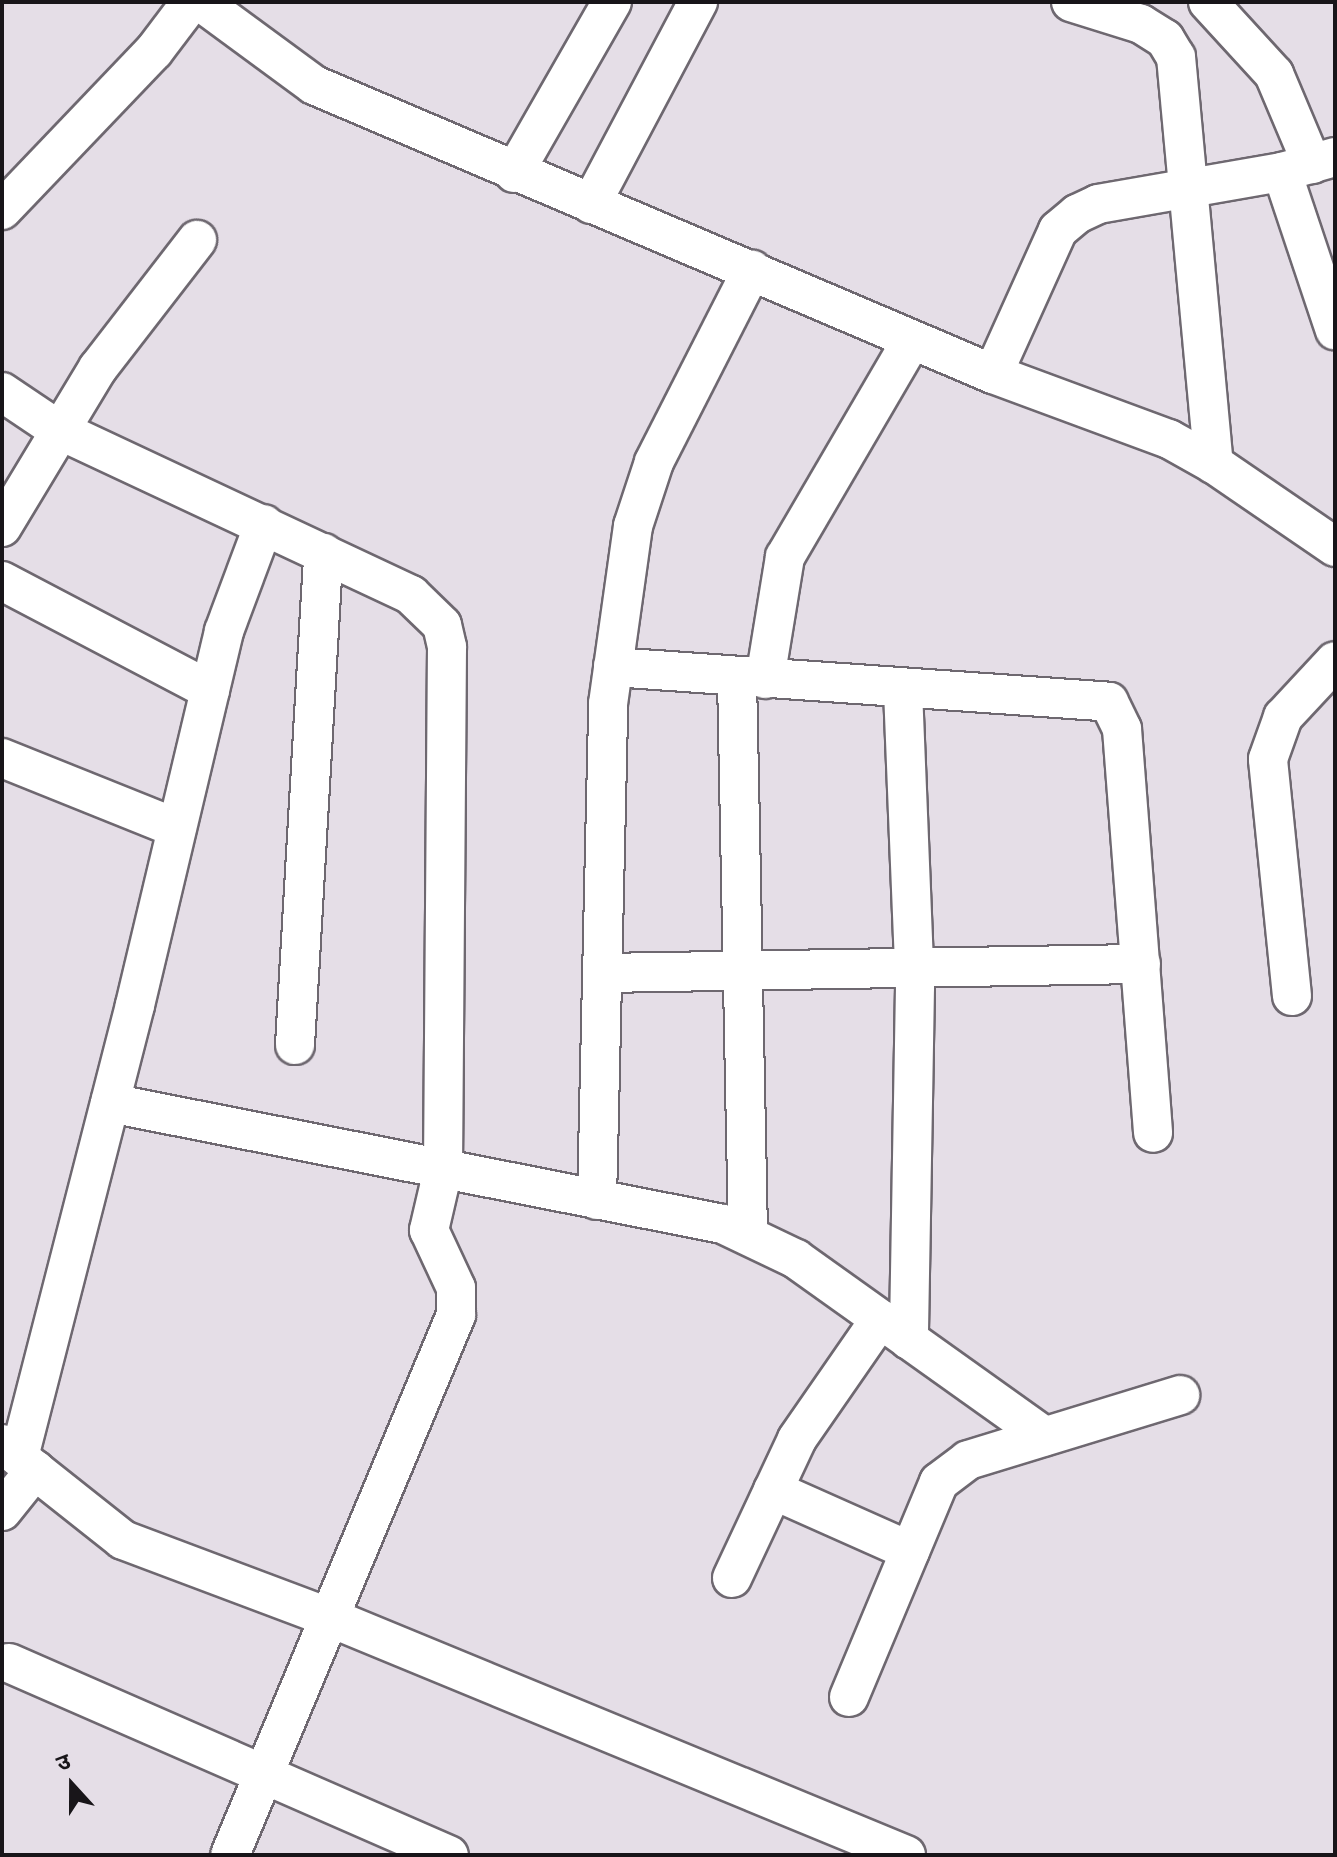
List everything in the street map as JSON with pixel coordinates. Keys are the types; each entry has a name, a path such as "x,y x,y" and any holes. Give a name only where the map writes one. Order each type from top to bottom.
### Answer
{"street":[{"path":"6,200 154,51 191,2"},
{"path":"201,2 314,85 514,173 752,270 993,374 1169,439 1214,464 1335,547"},
{"path":"514,173 612,2"},
{"path":"591,204 698,2"},
{"path":"1071,2 1141,24 1172,48 1214,464"},
{"path":"1208,2 1274,74 1309,164 1335,330"},
{"path":"993,374 1058,230 1098,204 1309,164"},
{"path":"2,527 57,429 197,240"},
{"path":"597,1200 613,667 641,495 752,270"},
{"path":"748,1233 741,969 751,678 785,557 912,340"},
{"path":"2,392 57,429 411,595 442,625 447,647 443,1170 429,1230 456,1288 456,1315 230,1855"},
{"path":"2,1511 19,1457 110,1103 224,631 264,524"},
{"path":"295,1045 323,553"},
{"path":"2,581 210,690"},
{"path":"1292,996 1268,759 1277,726 1335,661"},
{"path":"613,667 903,690 1109,702 1122,729 1153,1133"},
{"path":"732,1578 797,1439 895,1329 914,965 903,690"},
{"path":"2,758 176,828"},
{"path":"602,973 914,965 1141,964"},
{"path":"110,1103 748,1233 796,1259 1044,1436"},
{"path":"849,1697 939,1482 952,1470 968,1460 1180,1395"},
{"path":"19,1457 123,1540 331,1618 906,1855"},
{"path":"773,1490 910,1551"},
{"path":"9,1663 449,1855"}]}
